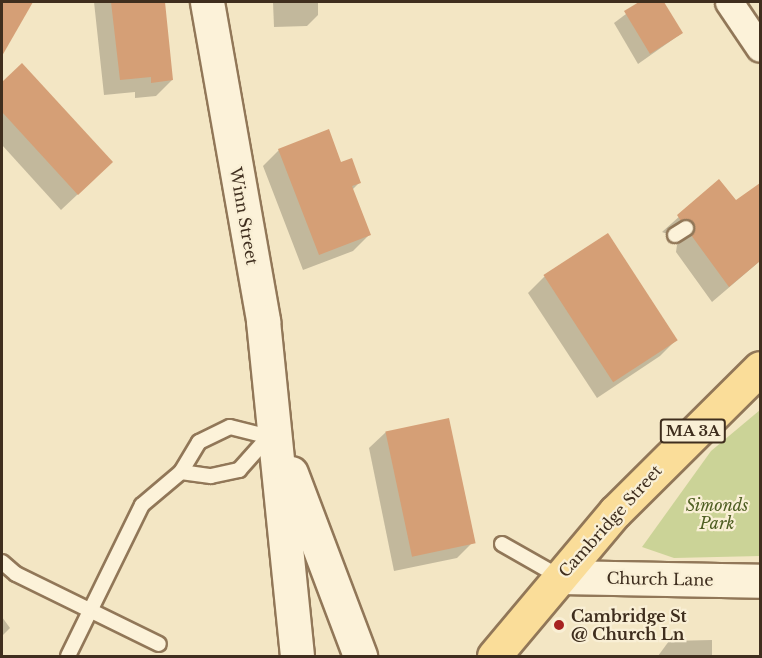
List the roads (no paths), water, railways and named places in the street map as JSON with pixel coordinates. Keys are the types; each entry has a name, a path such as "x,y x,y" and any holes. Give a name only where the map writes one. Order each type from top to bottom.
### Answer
{"main road":[{"name":"Winn Street","path":"207,2 263,321 271,434 297,657"},
{"name":"Cambridge Street","path":"494,657 560,577 682,442 760,368"},
{"name":"Winn Street","path":"271,434 356,651"},
{"name":"Church Lane","path":"560,577 760,581"}],"street":[{"path":"729,2 760,48"}],"lane":[{"path":"68,657 142,505 181,472 199,442 230,427 271,434"},
{"path":"181,472 211,476 239,470 271,434"},
{"path":"502,544 560,577"},
{"path":"2,562 16,574 159,644"}],"place":[{"name":"Cambridge St @ Church Ln","path":"559,625"}],"park label":[{"name":"Simonds Park","path":"717,514"}]}
